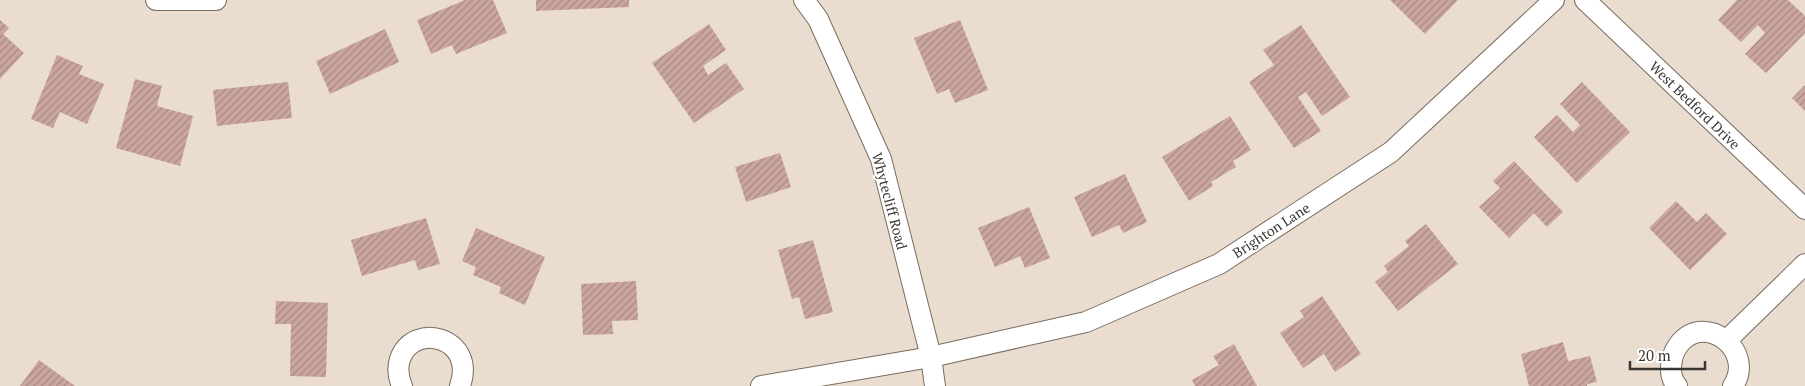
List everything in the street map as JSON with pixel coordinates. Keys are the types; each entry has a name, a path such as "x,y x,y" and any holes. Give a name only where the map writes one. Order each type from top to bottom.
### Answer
{"street":[{"path":"156,0 216,0"},
{"name":"Whytecliff Road","path":"804,0 818,19 881,159 931,357 935,386"},
{"name":"Brighton Lane","path":"761,386 931,357 1086,322 1219,264 1391,152 1554,0"},
{"name":"West Bedford Drive","path":"1585,0 1805,209"},
{"path":"1727,340 1805,264"},
{"path":"1677,386 1670,368 1672,356 1683,340 1693,334 1705,332 1716,334 1727,340 1735,350 1739,361 1739,373 1733,386"},
{"path":"402,386 399,379 398,366 402,354 411,344 422,339 435,338 448,342 457,351 463,363 464,375 460,386"}],"building":[{"path":"465,0 493,0 507,33 456,54 452,45 431,54 417,20"},
{"path":"536,0 629,0 629,7 536,11"},
{"path":"1390,0 1458,0 1425,34"},
{"path":"1737,0 1788,0 1805,16 1805,33 1766,73 1745,54 1765,33 1758,25 1741,42 1718,20"},
{"path":"0,20 9,28 3,34 24,53 0,79"},
{"path":"960,20 988,90 955,103 949,89 937,94 914,38"},
{"path":"709,24 726,50 703,66 708,75 726,63 744,89 694,123 652,63"},
{"path":"1301,25 1350,97 1322,116 1306,92 1298,97 1321,131 1294,148 1249,82 1274,65 1263,50"},
{"path":"385,29 399,62 330,94 316,61"},
{"path":"57,55 83,66 79,74 104,84 87,124 60,112 53,128 31,119"},
{"path":"135,79 162,86 157,106 193,116 180,166 116,148"},
{"path":"288,82 292,118 217,126 213,90"},
{"path":"1582,82 1630,132 1577,183 1534,137 1557,115 1573,132 1580,125 1560,104"},
{"path":"1805,85 1805,111 1792,98"},
{"path":"1230,116 1251,150 1233,161 1236,167 1211,182 1213,186 1189,201 1162,157"},
{"path":"780,153 791,187 746,202 735,167"},
{"path":"1514,161 1563,212 1547,227 1534,213 1509,238 1479,207 1500,188 1493,181"},
{"path":"1125,174 1147,222 1123,233 1119,225 1092,237 1074,197"},
{"path":"1676,201 1697,222 1706,213 1727,234 1690,270 1649,228"},
{"path":"1029,207 1050,258 1025,268 1020,256 995,267 978,228"},
{"path":"426,218 440,264 418,270 415,260 362,276 351,240"},
{"path":"1426,224 1458,264 1398,311 1375,282 1388,272 1384,266 1409,246 1405,241"},
{"path":"476,228 545,257 525,305 499,293 501,287 473,275 476,267 462,261"},
{"path":"813,240 833,312 805,319 799,297 792,299 778,250"},
{"path":"636,281 638,320 612,321 613,334 583,335 581,284"},
{"path":"1322,296 1361,354 1335,372 1324,354 1303,368 1280,333 1304,317 1300,311"},
{"path":"276,301 328,303 326,377 290,376 291,324 275,324"},
{"path":"1563,342 1568,361 1590,356 1597,382 1587,384 1587,386 1529,386 1521,354"},
{"path":"1234,344 1257,386 1195,386 1192,380 1219,365 1213,356"},
{"path":"39,360 75,386 20,386"}]}
